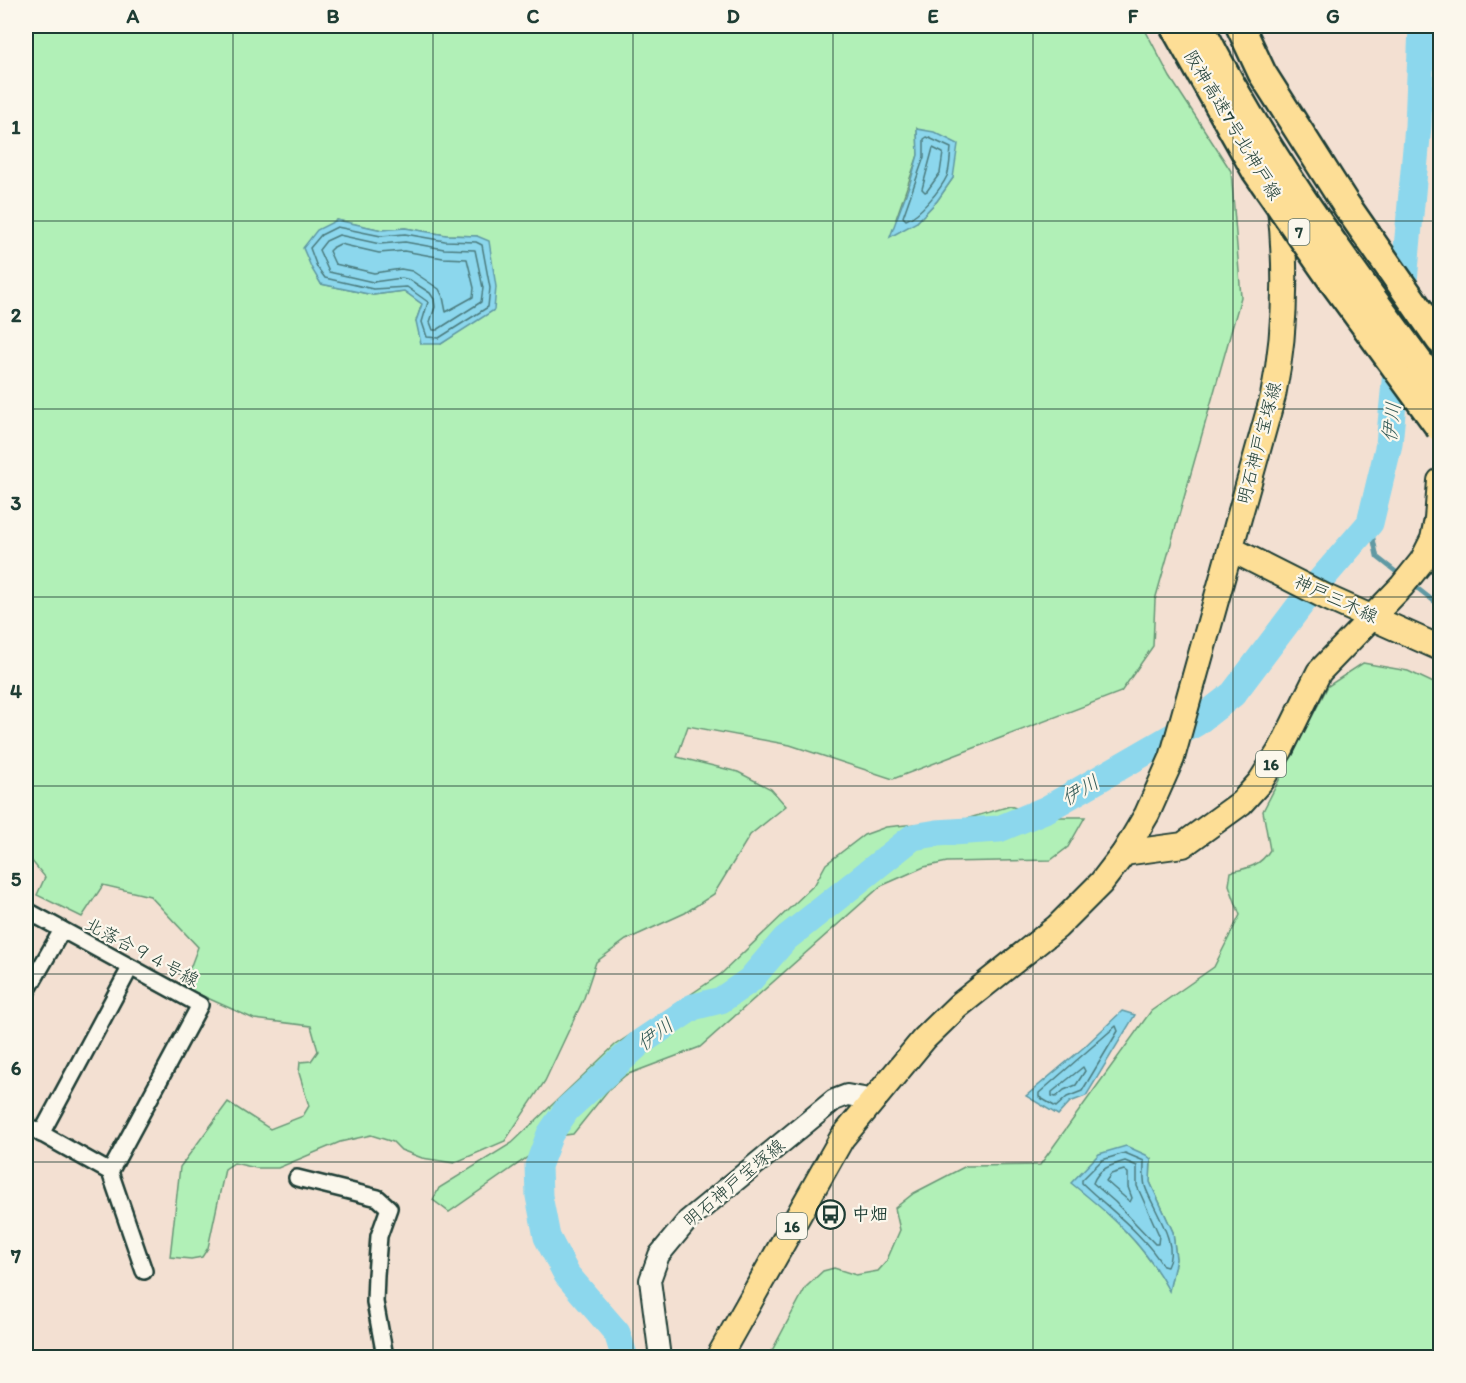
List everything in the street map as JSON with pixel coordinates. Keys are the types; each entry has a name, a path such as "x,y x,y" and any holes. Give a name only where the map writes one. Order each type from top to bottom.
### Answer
{"highway":[{"name":"阪神高速7号北神戸線","path":"1174,26 1256,171 1440,428"},
{"name":"阪神高速7号北神戸線","path":"1200,26 1222,71 1273,155 1440,391"},
{"path":"1240,26 1262,73 1327,176 1440,340"}],"main road":[{"name":"明石神戸宝塚線","path":"718,1358 842,1138 924,1039 958,1006 1057,927 1101,883 1124,853 1147,814 1172,758 1231,549 1277,373 1282,320 1283,268 1279,200 1264,137 1237,72 1214,26"},
{"name":"16","path":"1124,853 1184,845 1241,803 1260,782 1281,749 1319,672 1402,586 1422,561 1433,538 1440,481"},
{"name":"神戸三木線","path":"1231,549 1328,598 1440,648"},
{"name":"明石神戸宝塚線","path":"737,1358 857,1146 875,1100"}],"street":[{"name":"北落合９４号線","path":"26,910 200,1005 110,1172"},
{"path":"26,993 62,930"},
{"path":"40,1134 130,968"},
{"name":"明石神戸宝塚線","path":"660,1358 650,1280 658,1255 687,1220 834,1100 846,1095 875,1100"},
{"path":"26,1125 110,1172 144,1271"},
{"path":"297,1178 378,1198 388,1208 379,1236 375,1302 387,1358"}],"green space":[{"path":"26,26 1143,26 1170,77 1231,171 1241,297 1155,600 1153,646 1121,692 893,779 790,745 688,726 677,757 738,772 771,789 786,806 750,835 714,894 685,913 626,940 596,962 584,998 545,1081 505,1141 454,1163 422,1158 401,1150 393,1142 371,1135 340,1142 278,1168 256,1168 234,1163 225,1169 208,1248 202,1257 191,1259 170,1257 180,1167 228,1102 270,1129 303,1116 309,1106 299,1073 300,1062 311,1061 318,1051 311,1026 254,1019 183,987 198,947 150,896 103,885 82,917 37,895 45,877 26,854","holes":["917,129 953,178 937,201 917,222 896,219 918,155","336,220 382,230 405,228 446,235 477,236 457,333 441,344 416,321 422,304 404,291 373,295 321,284"]},
{"path":"1363,663 1408,671 1440,686 1440,1357 768,1358 806,1287 823,1271 834,1268 856,1275 878,1271 886,1262 900,1230 895,1208 914,1193 966,1166 1040,1165 1151,1011 1214,967 1240,915 1229,885 1231,872 1258,863 1270,850 1263,811 1328,686","holes":["1151,1159 1150,1182 1173,1232 1176,1259 1169,1290 1140,1248 1106,1211"]},
{"path":"1010,806 1041,817 1085,817 1068,847 1051,860 947,862 924,867 881,886 700,1047 626,1075 609,1089 573,1134 558,1136 449,1212 433,1200 439,1188 512,1143 615,1045 721,974 815,884 826,864 864,835 886,827 966,819"}],"water":[{"path":"917,129 934,132 958,144 953,178 937,201 917,222 890,237 918,155"},
{"path":"337,220 382,230 405,228 446,235 477,236 489,241 496,287 494,310 441,344 421,344 416,321 422,304 404,291 373,295 321,284 303,248 317,230"},
{"path":"1122,1011 1135,1015 1086,1096 1070,1102 1058,1115 1026,1096 1083,1048"},
{"path":"1126,1146 1151,1159 1150,1182 1173,1232 1176,1259 1169,1291 1160,1274 1138,1245 1100,1207 1071,1183 1099,1154"}],"waterway":[{"name":"伊川","path":"625,1358 617,1333 567,1275 547,1237 539,1196 538,1166 550,1134 567,1109 641,1042 693,1007 721,1000 750,980 785,939 913,837 999,829 1047,809 1196,723 1233,694 1307,596 1370,523 1389,444 1418,126 1422,26"},
{"path":"1370,523 1377,557 1400,575"},
{"path":"1412,584 1440,606"}],"place":[{"name":"中畑","path":"831,1214"}]}
